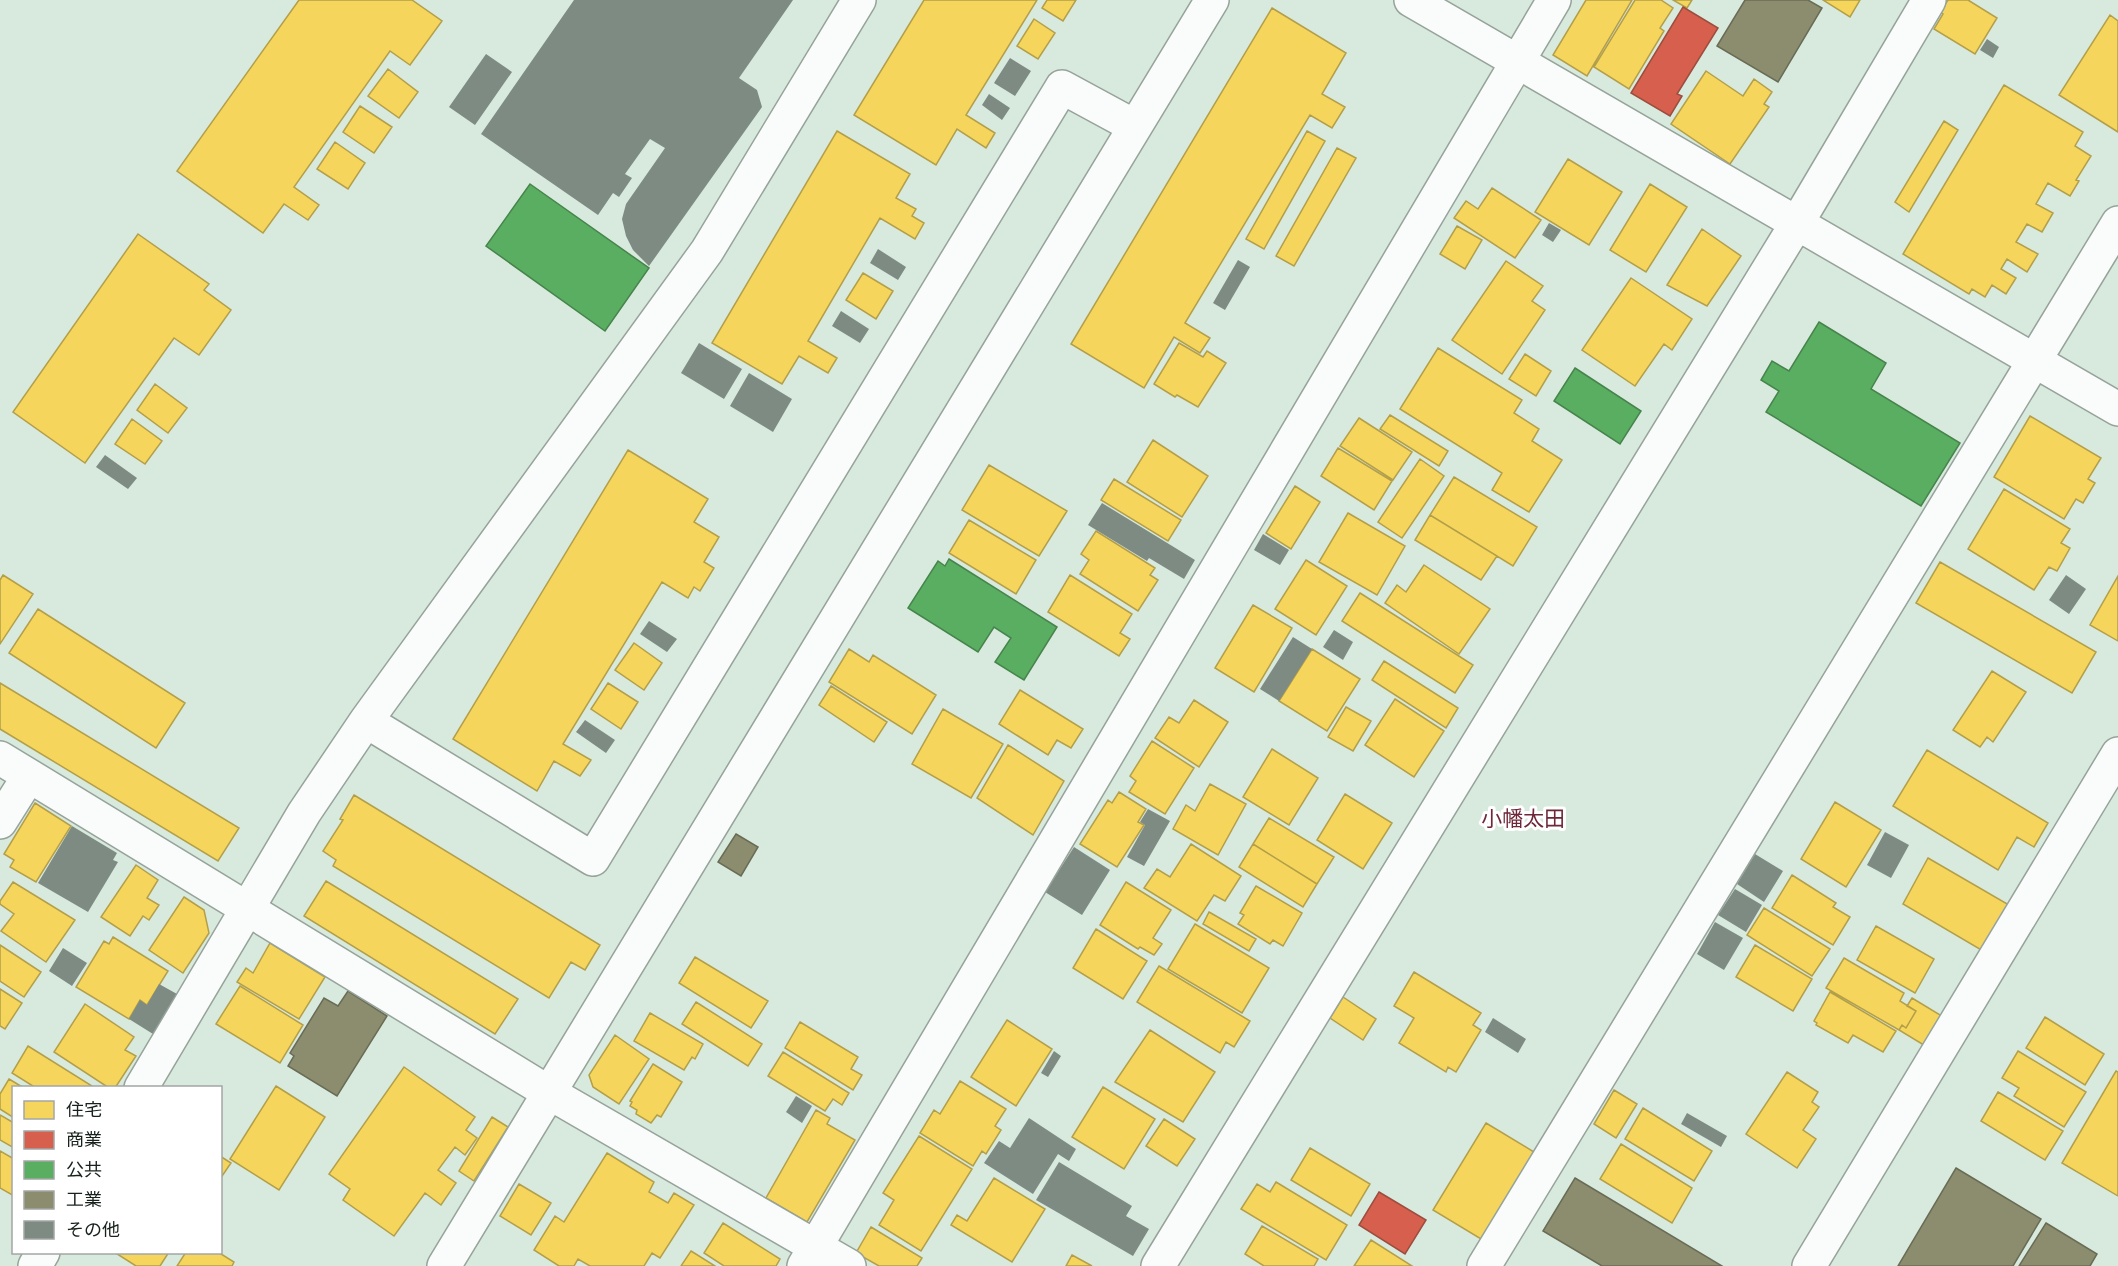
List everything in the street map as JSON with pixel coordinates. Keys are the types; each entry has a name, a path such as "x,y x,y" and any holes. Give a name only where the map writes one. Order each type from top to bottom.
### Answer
{"street":[{"path":"142,1086 304,813 366,721 706,251 859,0"},
{"path":"444,1266 1212,0"},
{"path":"1411,0 2118,409"},
{"path":"810,1256 1554,0"},
{"path":"1158,1266 1797,223 1929,0"},
{"path":"366,721 592,859 1062,87 1134,126"},
{"path":"1484,1266 2118,222"},
{"path":"1809,1266 2118,754"},
{"path":"0,758 548,1092 810,1256 849,1266"},
{"path":"0,822 29,776"}],"building: 住宅":[{"path":"299,0 412,0 442,21 410,65 390,51 294,187 319,205 308,220 284,204 263,233 177,171"},
{"path":"924,0 1037,0 966,115 995,133 986,148 957,129 936,165 854,115"},
{"path":"1047,0 1076,0 1063,21 1042,8"},
{"path":"1586,0 1632,0 1587,76 1553,55"},
{"path":"1635,0 1661,0 1673,8 1660,28 1664,31 1629,89 1594,67"},
{"path":"1673,0 1692,0 1687,8"},
{"path":"1823,0 1860,0 1850,17"},
{"path":"1948,0 1968,0 1997,18 1975,54 1934,29 1943,14 1940,12"},
{"path":"1272,8 1346,53 1322,94 1345,107 1332,128 1310,115 1185,323 1210,338 1200,353 1174,337 1144,388 1071,344"},
{"path":"2110,15 2118,21 2118,132 2059,95"},
{"path":"1034,19 1055,33 1038,59 1017,46"},
{"path":"388,69 418,92 399,118 368,96"},
{"path":"1706,71 1743,96 1754,79 1772,92 1764,104 1769,107 1730,164 1671,124"},
{"path":"2004,85 2083,132 2075,146 2091,156 2076,180 2079,181 2070,196 2048,183 2036,204 2053,213 2042,232 2027,224 2016,242 2038,254 2027,272 2007,259 2001,269 2016,278 2006,294 1992,285 1985,297 1972,289 1969,294 1903,254"},
{"path":"360,106 392,127 374,153 343,132"},
{"path":"1944,121 1958,130 1909,212 1895,202"},
{"path":"837,131 910,174 896,198 916,209 912,216 924,223 915,239 880,218 808,341 837,358 828,373 799,356 782,384 712,343"},
{"path":"1307,131 1325,141 1264,249 1246,239"},
{"path":"335,142 365,163 348,189 317,169"},
{"path":"1337,148 1356,158 1294,266 1276,256"},
{"path":"1568,159 1622,192 1589,245 1535,212"},
{"path":"1650,184 1687,207 1646,272 1610,250"},
{"path":"1492,188 1541,220 1515,258 1454,218 1466,201 1478,209"},
{"path":"1457,226 1482,240 1465,269 1440,254"},
{"path":"1702,229 1741,256 1707,306 1667,285"},
{"path":"138,234 209,284 204,290 231,310 199,355 174,338 85,463 13,412"},
{"path":"1506,261 1543,286 1532,301 1545,310 1502,374 1452,340"},
{"path":"863,273 893,291 876,319 846,300"},
{"path":"1631,278 1692,319 1672,350 1664,344 1635,386 1582,350"},
{"path":"1179,343 1203,357 1207,351 1226,363 1198,407 1154,384"},
{"path":"1438,348 1522,400 1514,413 1539,429 1532,441 1562,460 1529,512 1492,490 1502,473 1400,409"},
{"path":"1525,354 1551,371 1536,396 1509,379"},
{"path":"155,384 187,408 168,433 137,410"},
{"path":"1390,415 1448,451 1439,466 1380,429"},
{"path":"2030,416 2101,458 2088,479 2095,483 2083,503 2076,499 2064,519 1994,477"},
{"path":"1359,418 1412,452 1393,480 1340,446"},
{"path":"132,419 162,441 145,464 115,444"},
{"path":"1153,440 1208,476 1182,517 1127,482"},
{"path":"1338,448 1392,481 1374,510 1321,476"},
{"path":"628,450 708,499 694,522 719,537 704,562 714,568 700,591 694,587 688,598 662,582 563,744 591,760 580,776 554,761 537,791 453,739"},
{"path":"1420,459 1444,476 1402,538 1378,522"},
{"path":"989,465 1067,511 1039,556 962,510"},
{"path":"1454,477 1537,527 1513,566 1430,515"},
{"path":"1114,479 1181,520 1168,541 1101,500"},
{"path":"1295,486 1320,502 1291,549 1266,533"},
{"path":"2004,489 2070,529 2061,543 2070,548 2057,571 2049,567 2034,590 1968,549"},
{"path":"1348,513 1405,546 1377,595 1319,562"},
{"path":"1430,515 1497,556 1481,580 1415,540"},
{"path":"969,520 1036,560 1016,594 949,553"},
{"path":"1096,531 1155,568 1150,575 1158,580 1138,611 1080,574 1089,560 1081,554"},
{"path":"1306,560 1347,586 1316,635 1275,609"},
{"path":"1940,562 2096,652 2072,693 1916,603"},
{"path":"1424,565 1490,609 1459,654 1385,603 1397,585 1406,592"},
{"path":"3,575 33,594 0,644 0,580"},
{"path":"1070,575 1132,614 1120,633 1130,639 1119,656 1048,612"},
{"path":"2118,576 2118,641 2090,625"},
{"path":"1360,593 1473,665 1455,693 1342,621"},
{"path":"1253,605 1292,628 1254,692 1215,668"},
{"path":"38,609 185,703 156,748 9,653"},
{"path":"634,643 662,663 644,690 615,670"},
{"path":"849,649 869,662 873,655 936,695 912,734 829,682"},
{"path":"1312,649 1360,679 1327,731 1279,701"},
{"path":"1384,661 1458,708 1446,728 1372,680"},
{"path":"1992,671 2026,692 1993,742 1987,737 1980,747 1953,730"},
{"path":"0,683 239,828 218,861 0,729"},
{"path":"608,683 638,702 621,729 591,709"},
{"path":"831,686 887,722 874,742 819,705"},
{"path":"1020,690 1083,729 1071,748 1057,740 1048,755 999,724"},
{"path":"1395,699 1444,731 1414,777 1365,745"},
{"path":"1194,700 1228,722 1199,767 1155,738 1169,717 1179,723"},
{"path":"1346,707 1371,721 1353,751 1328,737"},
{"path":"943,709 1003,744 971,798 912,764"},
{"path":"1152,741 1194,768 1165,814 1129,792 1136,781 1130,776"},
{"path":"1008,745 1064,781 1033,835 977,798"},
{"path":"1272,749 1318,778 1289,825 1243,797"},
{"path":"1927,750 2048,823 2034,847 2017,837 1998,870 1893,806"},
{"path":"1210,784 1246,804 1218,855 1173,829 1186,805 1195,811"},
{"path":"1119,792 1146,809 1138,822 1144,825 1117,867 1080,844 1108,800 1112,803"},
{"path":"1345,794 1392,823 1363,869 1317,840"},
{"path":"354,795 600,945 585,970 571,962 549,998 333,866 336,860 323,851 343,820 340,819"},
{"path":"1835,802 1881,830 1846,887 1801,859"},
{"path":"35,803 71,826 36,882 10,867 14,860 4,854"},
{"path":"1269,818 1334,857 1317,884 1253,844"},
{"path":"1191,844 1241,876 1225,901 1214,895 1197,921 1144,888 1157,869 1170,877"},
{"path":"1253,844 1317,884 1303,907 1239,867"},
{"path":"1928,858 2009,905 1983,951 1903,904"},
{"path":"136,865 158,880 147,898 159,905 149,920 143,916 130,936 101,917"},
{"path":"1792,875 1836,903 1833,907 1850,917 1833,945 1772,908"},
{"path":"326,881 518,999 495,1034 304,916"},
{"path":"13,882 75,920 46,962 1,931 14,914 0,904"},
{"path":"1126,882 1171,910 1153,938 1162,944 1154,955 1140,947 1138,949 1100,925"},
{"path":"1256,886 1302,913 1283,946 1273,940 1270,944 1238,924 1244,915 1240,913"},
{"path":"184,897 204,910 209,933 183,973 149,950"},
{"path":"1764,908 1830,949 1812,976 1747,935"},
{"path":"1209,912 1256,939 1249,951 1203,924"},
{"path":"1195,924 1269,968 1242,1013 1168,969"},
{"path":"1876,926 1934,959 1915,993 1857,960"},
{"path":"1096,929 1147,961 1123,999 1073,968"},
{"path":"113,937 168,971 147,1005 140,1000 129,1019 76,987 104,941 109,944"},
{"path":"270,943 325,977 299,1019 237,982 246,968 253,973"},
{"path":"0,945 41,972 24,997 0,981"},
{"path":"1755,945 1812,979 1793,1011 1736,977"},
{"path":"695,957 768,1001 751,1028 679,983"},
{"path":"1844,958 1904,993 1900,1001 1916,1011 1906,1028 1902,1025 1899,1030 1826,988"},
{"path":"1159,966 1250,1021 1234,1047 1226,1042 1220,1053 1137,1002"},
{"path":"1414,972 1481,1013 1473,1025 1481,1030 1456,1072 1448,1067 1446,1072 1399,1043 1414,1018 1394,1006"},
{"path":"240,986 303,1025 280,1063 216,1024"},
{"path":"0,989 22,1003 5,1029 0,1026"},
{"path":"1830,992 1896,1031 1883,1052 1853,1035 1848,1043 1816,1025 1814,1021"},
{"path":"1343,997 1376,1019 1363,1040 1330,1018"},
{"path":"1912,998 1945,1018 1927,1047 1899,1030 1902,1025 1906,1028 1916,1011 1907,1006"},
{"path":"696,1002 762,1044 748,1066 682,1024"},
{"path":"85,1004 134,1037 125,1050 136,1056 116,1086 106,1086 54,1052"},
{"path":"650,1013 703,1044 695,1059 692,1057 684,1070 634,1041"},
{"path":"2045,1017 2104,1054 2085,1085 2026,1048"},
{"path":"1007,1020 1052,1049 1016,1106 971,1077"},
{"path":"800,1022 858,1057 851,1069 862,1075 853,1090 785,1048"},
{"path":"1150,1030 1215,1072 1183,1122 1115,1082"},
{"path":"615,1035 649,1059 619,1104 593,1087 589,1075"},
{"path":"28,1046 92,1086 33,1086 12,1073"},
{"path":"2018,1051 2086,1092 2064,1127 2014,1096 2019,1088 2002,1078"},
{"path":"783,1052 849,1093 842,1105 833,1099 825,1111 768,1076"},
{"path":"653,1064 682,1082 661,1117 657,1115 651,1123 636,1114 637,1110 630,1106 632,1102 630,1101"},
{"path":"404,1067 475,1117 466,1130 477,1138 465,1155 455,1147 438,1170 456,1183 441,1205 425,1193 394,1236 343,1200 350,1189 329,1174"},
{"path":"2116,1071 2118,1072 2118,1196 2062,1163"},
{"path":"1787,1072 1818,1092 1812,1102 1819,1107 1803,1130 1816,1139 1797,1168 1746,1134"},
{"path":"9,1079 21,1086 12,1086 12,1117 0,1109 0,1094"},
{"path":"960,1081 1006,1109 995,1126 1001,1130 986,1154 982,1151 973,1166 920,1133 934,1110 940,1114"},
{"path":"276,1086 325,1117 279,1190 230,1159"},
{"path":"1103,1087 1155,1119 1124,1169 1072,1137"},
{"path":"1614,1090 1637,1104 1616,1138 1594,1124"},
{"path":"1998,1092 2063,1131 2045,1160 1981,1121"},
{"path":"1643,1108 1712,1151 1694,1181 1625,1139"},
{"path":"816,1110 830,1118 827,1124 855,1140 807,1222 766,1198"},
{"path":"0,1115 12,1122 12,1147 0,1140"},
{"path":"492,1117 508,1127 474,1181 459,1171"},
{"path":"1164,1119 1195,1139 1177,1166 1146,1146"},
{"path":"1486,1123 1534,1152 1481,1239 1433,1210"},
{"path":"919,1136 972,1169 921,1251 879,1225 894,1200 883,1193"},
{"path":"1621,1144 1692,1188 1672,1223 1600,1179"},
{"path":"1310,1148 1370,1184 1351,1216 1291,1180"},
{"path":"0,1151 12,1158 12,1195 0,1188"},
{"path":"607,1153 654,1182 649,1192 668,1203 674,1193 694,1205 660,1258 652,1253 644,1266 590,1266 578,1259 574,1266 559,1266 534,1250 555,1216 564,1222"},
{"path":"222,1157 231,1163 222,1176"},
{"path":"994,1178 1045,1209 1012,1262 951,1225 957,1215 967,1221"},
{"path":"1276,1182 1347,1225 1326,1260 1241,1209 1257,1184 1270,1192"},
{"path":"519,1184 551,1203 531,1235 500,1216"},
{"path":"723,1223 780,1259 776,1266 724,1266 704,1253"},
{"path":"1262,1226 1318,1259 1314,1266 1264,1266 1245,1254"},
{"path":"871,1227 922,1258 917,1266 879,1266 856,1253"},
{"path":"1371,1240 1412,1266 1354,1266"},
{"path":"691,1251 715,1266 681,1266"},
{"path":"117,1254 168,1254 160,1266 136,1266"},
{"path":"185,1254 221,1254 234,1262 232,1266 177,1266"},
{"path":"1072,1255 1092,1266 1066,1266"}],"building: 商業":[{"path":"1683,7 1718,28 1677,94 1682,96 1670,116 1631,93"},
{"path":"1379,1192 1426,1220 1405,1254 1359,1225"}],"building: 公共":[{"path":"530,184 649,268 605,331 486,246"},
{"path":"1819,322 1886,363 1871,389 1960,443 1921,506 1766,412 1779,391 1761,380 1772,361 1789,371"},
{"path":"1575,368 1641,411 1620,444 1554,401"},
{"path":"949,559 1057,627 1024,680 995,662 1011,638 994,627 978,652 908,608 938,561 945,566"}],"building: 工業":[{"path":"1745,0 1808,0 1822,8 1778,82 1717,46"},
{"path":"736,834 758,847 741,876 718,862"},
{"path":"348,991 387,1016 337,1096 288,1066 294,1056 290,1053 324,998 338,1006"},
{"path":"1956,1168 2041,1219 2013,1266 1898,1266"},
{"path":"1575,1178 1722,1266 1602,1266 1543,1231"},
{"path":"2046,1223 2097,1254 2090,1266 2019,1266"}],"building: その他":[{"path":"574,0 793,0 739,78 757,90 762,107 649,266 633,250 626,236 622,219 626,204 665,148 650,139 625,174 632,178 619,197 613,193 598,215 481,134"},
{"path":"1987,39 1999,47 1993,58 1980,50"},
{"path":"486,54 512,72 475,125 449,107"},
{"path":"1010,58 1031,71 1015,96 994,83"},
{"path":"989,94 1010,108 1002,120 982,105"},
{"path":"1549,223 1561,230 1553,242 1542,235"},
{"path":"878,249 906,267 898,280 870,263"},
{"path":"1238,260 1250,267 1225,310 1213,303"},
{"path":"841,311 869,329 860,343 832,326"},
{"path":"699,343 742,369 724,399 681,373"},
{"path":"749,373 792,399 773,432 730,406"},
{"path":"105,455 137,478 128,489 96,467"},
{"path":"1102,503 1195,560 1184,579 1149,558 1147,561 1088,525"},
{"path":"1263,534 1289,550 1280,565 1254,550"},
{"path":"2066,575 2086,589 2069,614 2049,600"},
{"path":"649,621 677,639 667,652 640,634"},
{"path":"1334,630 1353,642 1343,660 1323,647"},
{"path":"1293,637 1312,649 1279,701 1260,689"},
{"path":"585,720 615,740 606,753 576,732"},
{"path":"1148,809 1170,821 1144,866 1127,857 1145,825 1140,822"},
{"path":"72,826 117,853 113,860 118,862 88,912 38,883"},
{"path":"1885,832 1909,845 1891,878 1867,865"},
{"path":"1074,847 1110,870 1082,915 1045,892"},
{"path":"1755,854 1783,871 1764,902 1737,884"},
{"path":"1735,889 1762,905 1746,932 1718,915"},
{"path":"1715,922 1743,938 1724,970 1697,954"},
{"path":"63,948 87,963 72,986 49,971"},
{"path":"159,984 177,994 153,1034 129,1019 140,1000 147,1005"},
{"path":"1493,1018 1526,1039 1518,1053 1485,1032"},
{"path":"1054,1051 1061,1056 1048,1077 1041,1073"},
{"path":"796,1096 812,1106 802,1123 786,1112"},
{"path":"1687,1113 1727,1136 1721,1147 1681,1124"},
{"path":"1029,1118 1076,1149 1069,1161 1058,1154 1033,1194 984,1163 999,1141 1010,1148"},
{"path":"1059,1162 1132,1206 1126,1216 1149,1229 1133,1256 1036,1200"}],"district":[{"name":"小幡太田","path":"1523,818"}]}
